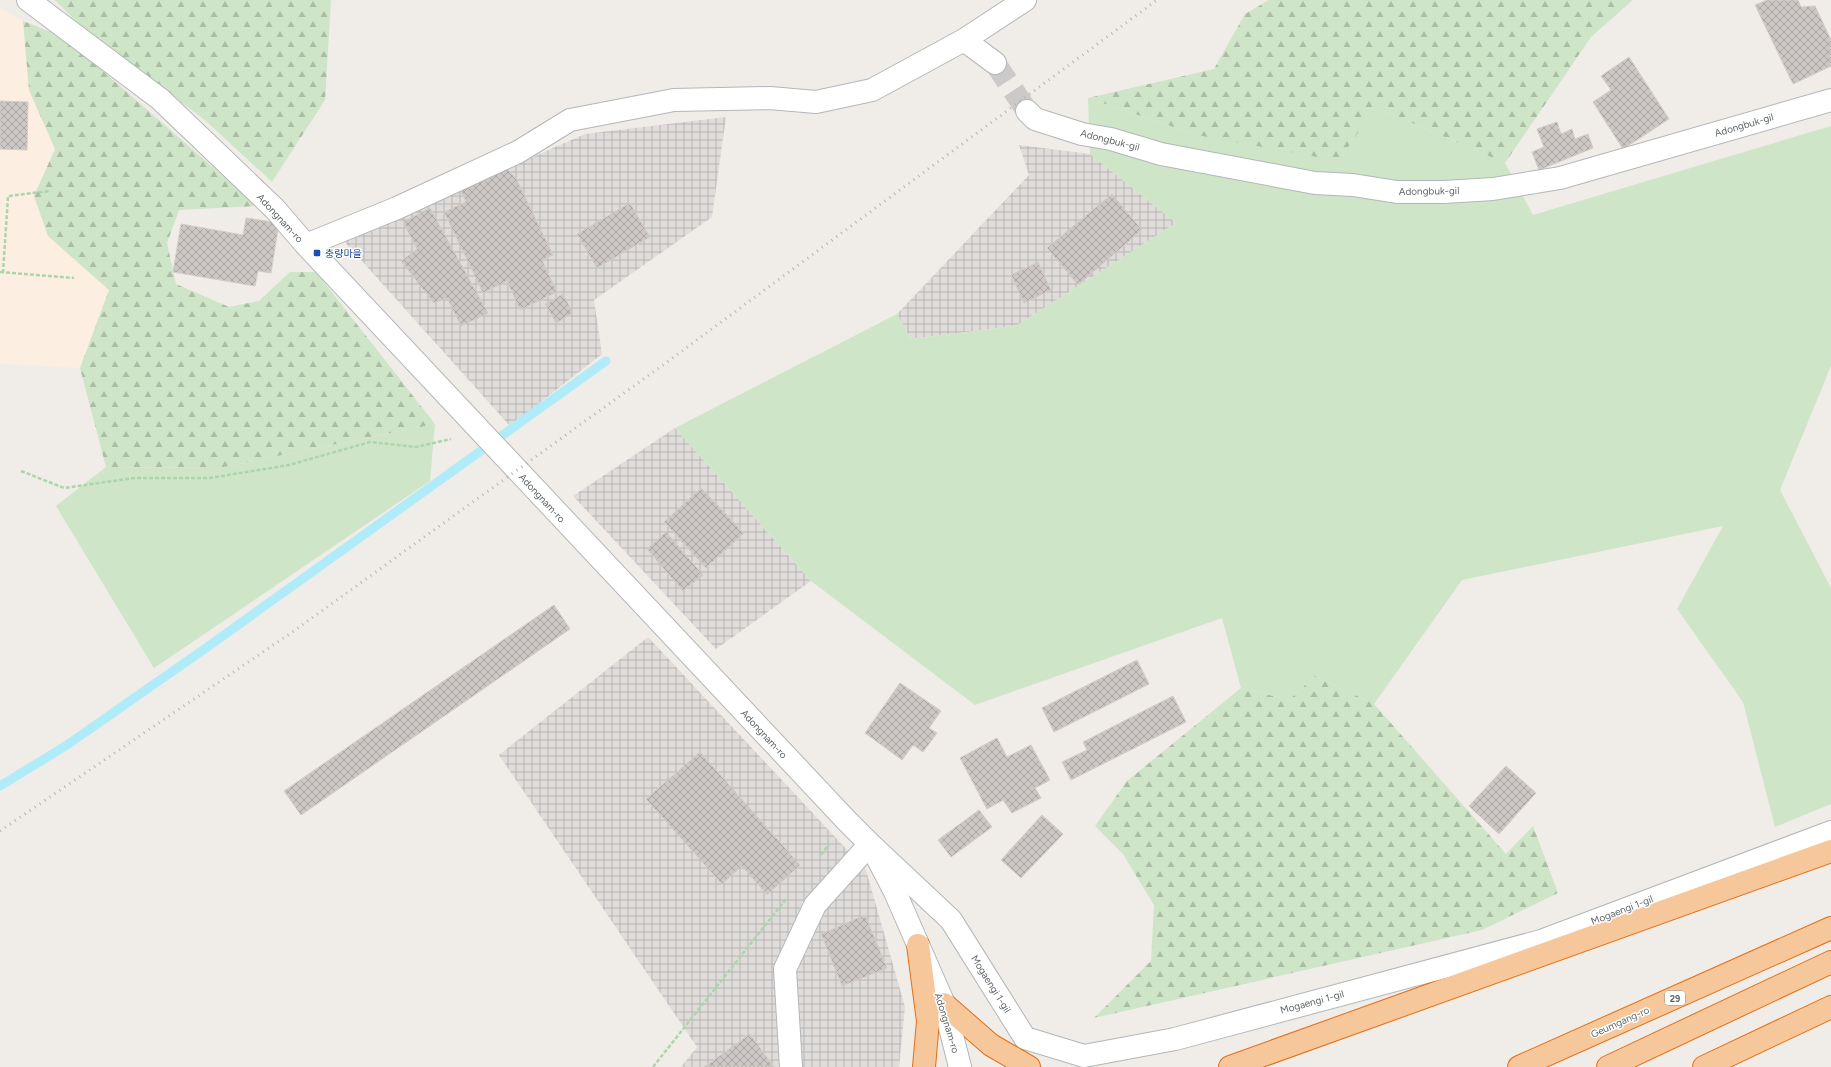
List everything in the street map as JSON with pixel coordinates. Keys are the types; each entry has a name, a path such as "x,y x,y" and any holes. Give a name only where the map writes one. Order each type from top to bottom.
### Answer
{"highway":[{"path":"1230,1067 1831,851"},
{"name":"Geumgang-ro","path":"1518,1067 1831,928"},
{"path":"918,945 928,1021 924,1067"},
{"path":"1608,1067 1831,962"},
{"path":"944,1004 991,1045 1030,1067"},
{"path":"1704,1067 1831,1007"}],"street":[{"name":"Adongnam-ro","path":"28,0 160,99 275,210 482,434 870,844 895,892 944,1004 960,1067"},
{"path":"306,245 397,208 518,152 570,120 674,100 770,98 816,102 872,90 964,40 1025,0"},
{"path":"964,40 995,63"},
{"name":"Adongbuk-gil","path":"1027,111 1035,119 1082,134 1111,139 1161,154 1315,183 1353,184 1397,192 1444,192 1493,189 1560,178 1831,100"},
{"name":"Mogaengi 1-gil","path":"870,844 951,920 1025,1038 1084,1056 1176,1039 1541,941 1831,832"},
{"path":"791,1067 785,969 814,904 870,844"}],"path":[{"path":"50,191 8,196 2,272 74,278"},
{"path":"20,471 64,488 134,478 210,478 289,466 370,442 416,447 482,434"},
{"path":"818,858 847,821"},
{"path":"653,1067 789,895"}],"shaded area":[{"path":"0,8 23,21 29,90 55,150 34,196 48,236 109,290 80,368 0,364"},
{"path":"726,117 712,217 594,300 602,354 510,426 343,240 585,134"},
{"path":"1019,145 1090,154 1176,223 1016,326 911,339 897,314 1029,175"},
{"path":"675,428 811,581 716,649 573,496"},
{"path":"648,637 866,870 905,1007 899,1067 681,1067 697,1047 499,755"}],"green space":[{"path":"55,0 331,0 325,100 272,182 206,121 81,26"},
{"path":"1269,0 1633,0 1591,37 1505,163 1375,107 1339,161 1197,135 1088,98 1214,69 1245,14"},
{"path":"23,21 64,37 257,206 179,210 167,243 176,284 229,307 259,301 290,272 316,272 435,424 219,468 106,467 80,368 109,290 48,236 34,196 55,149 29,90"},
{"path":"1088,98 1197,135 1375,107 1505,163 1533,215 1831,126 1831,366 1780,490 1831,588 1831,804 1775,827 1743,702 1677,609 1723,526 1462,580 1374,704 1315,676 1289,700 1241,688 1222,618 975,705 811,581 675,428 897,314 911,339 1016,326 1176,223 1090,154"},
{"path":"435,424 430,481 154,668 56,506 106,467 219,468"},
{"path":"1315,676 1374,704 1506,854 1533,826 1558,893 1482,930 1094,1018 1151,961 1154,905 1123,854 1095,826 1127,781 1241,688 1289,700"}],"building":[{"path":"1767,0 1798,0 1801,7 1815,6 1831,40 1831,66 1793,84 1755,5"},
{"path":"1629,57 1669,119 1623,149 1593,102 1611,90 1601,76"},
{"path":"0,101 28,102 27,150 0,149"},
{"path":"1557,122 1561,134 1572,129 1575,139 1588,134 1593,148 1539,170 1532,152 1544,147 1537,129"},
{"path":"507,169 517,180 553,255 542,260 557,292 520,310 507,281 483,293 444,212 466,202 461,191"},
{"path":"1112,194 1142,230 1078,285 1047,248"},
{"path":"630,203 650,237 597,268 577,234"},
{"path":"430,208 488,313 461,326 447,298 434,303 401,261 417,249 403,222"},
{"path":"246,218 279,223 271,273 258,271 255,286 173,272 181,224 243,235"},
{"path":"1038,262 1051,290 1024,303 1011,275"},
{"path":"563,294 573,313 556,323 545,304"},
{"path":"701,488 744,533 706,568 664,522"},
{"path":"666,532 703,575 683,591 647,549"},
{"path":"554,605 570,629 301,815 284,791"},
{"path":"1137,660 1149,684 1054,732 1042,708"},
{"path":"900,683 941,711 929,728 937,733 923,752 913,745 902,760 865,733"},
{"path":"1173,696 1186,722 1071,780 1062,762 1087,750 1083,742"},
{"path":"997,738 1007,757 1031,745 1050,780 1035,788 1041,798 1012,813 1003,800 987,809 960,758"},
{"path":"700,752 800,865 767,895 742,866 722,884 646,799"},
{"path":"1506,766 1536,793 1499,834 1469,806"},
{"path":"979,810 992,827 951,857 938,840"},
{"path":"1042,815 1063,834 1021,878 1001,860"},
{"path":"865,915 887,968 842,986 821,934"},
{"path":"750,1034 774,1067 704,1067"}],"waterway":[{"path":"0,786 67,745 213,643 606,361"}],"tunnel":[{"path":"995,63 1027,111"}],"railway":[{"path":"0,831 291,633 663,365 1157,0"}],"place":[{"name":"충량마을","path":"317,253"}]}
